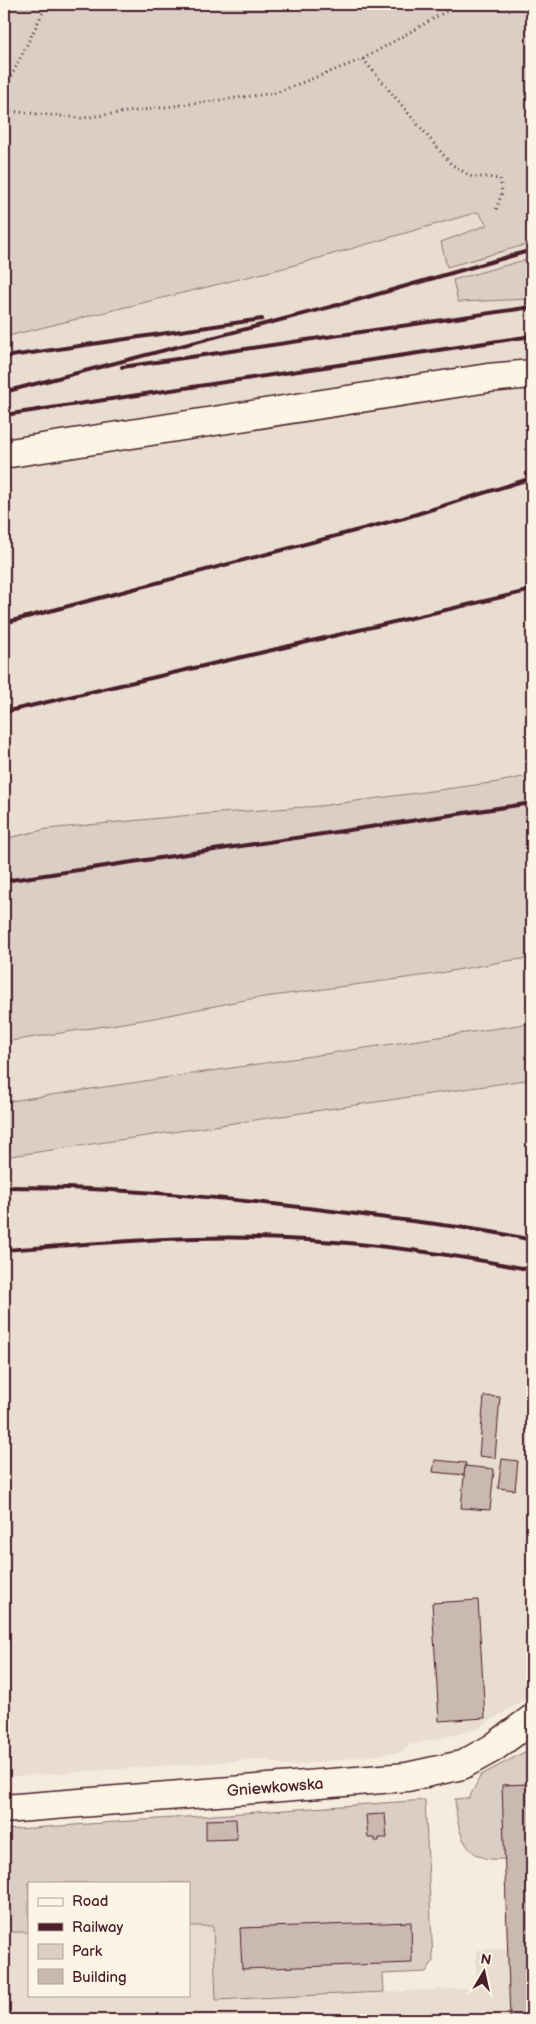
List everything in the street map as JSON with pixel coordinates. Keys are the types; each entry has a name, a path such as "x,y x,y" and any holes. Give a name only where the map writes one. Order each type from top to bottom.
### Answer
{"street":[{"path":"4,454 488,378 532,374"},
{"name":"Gniewkowska","path":"4,1809 407,1777 462,1764 493,1748 532,1719"}],"path":[{"path":"47,4 5,89 6,112 81,118 275,93 363,59 459,4"},
{"path":"363,59 451,164 472,177 488,176 500,179 502,192 496,211"}],"shaded area":[{"path":"4,4 532,4 532,1695 475,1730 410,1745 402,1752 286,1766 264,1759 4,1777"},
{"path":"190,1926 213,1926 217,2000 476,1988 476,1950 532,1949 532,2020 4,2020 4,1932 28,1932 28,1996 190,1996"}],"green space":[{"path":"4,4 532,4 532,243 447,267 441,242 487,225 478,212 288,267 4,337"},
{"path":"532,258 532,299 458,302 453,280"},
{"path":"532,775 532,958 435,974 250,999 149,1019 4,1042 4,839 47,829 192,815 319,806 498,782"},
{"path":"532,1023 532,1079 4,1157 4,1102"},
{"path":"532,1748 532,1784 503,1785 505,1859 487,1859 476,1854 470,1849 461,1834 455,1799 469,1798 481,1775"},
{"path":"425,1800 433,1961 426,1972 383,1974 384,1992 216,2000 213,1926 190,1926 190,1882 28,1882 28,1932 4,1932 4,1830"}],"building":[{"path":"484,1396 500,1397 495,1458 479,1456"},
{"path":"502,1459 518,1461 515,1490 498,1488"},
{"path":"435,1460 466,1463 464,1475 433,1472"},
{"path":"465,1466 494,1469 490,1510 461,1508"},
{"path":"478,1600 485,1718 439,1721 432,1603"},
{"path":"532,1784 532,2020 510,2020 502,1785"},
{"path":"385,1814 387,1838 379,1838 379,1841 375,1841 375,1838 368,1838 366,1815"},
{"path":"236,1819 237,1839 206,1840 206,1820"},
{"path":"411,1922 412,1963 242,1969 240,1928"}],"railway":[{"path":"4,392 357,300 532,250"},
{"path":"122,367 532,307"},
{"path":"4,357 262,319"},
{"path":"4,415 532,336"},
{"path":"4,623 404,518 532,478"},
{"path":"4,712 532,590"},
{"path":"4,881 532,803"},
{"path":"4,1187 92,1189 224,1199 444,1225 532,1240"},
{"path":"4,1250 173,1239 281,1239 407,1249 532,1270"}]}
